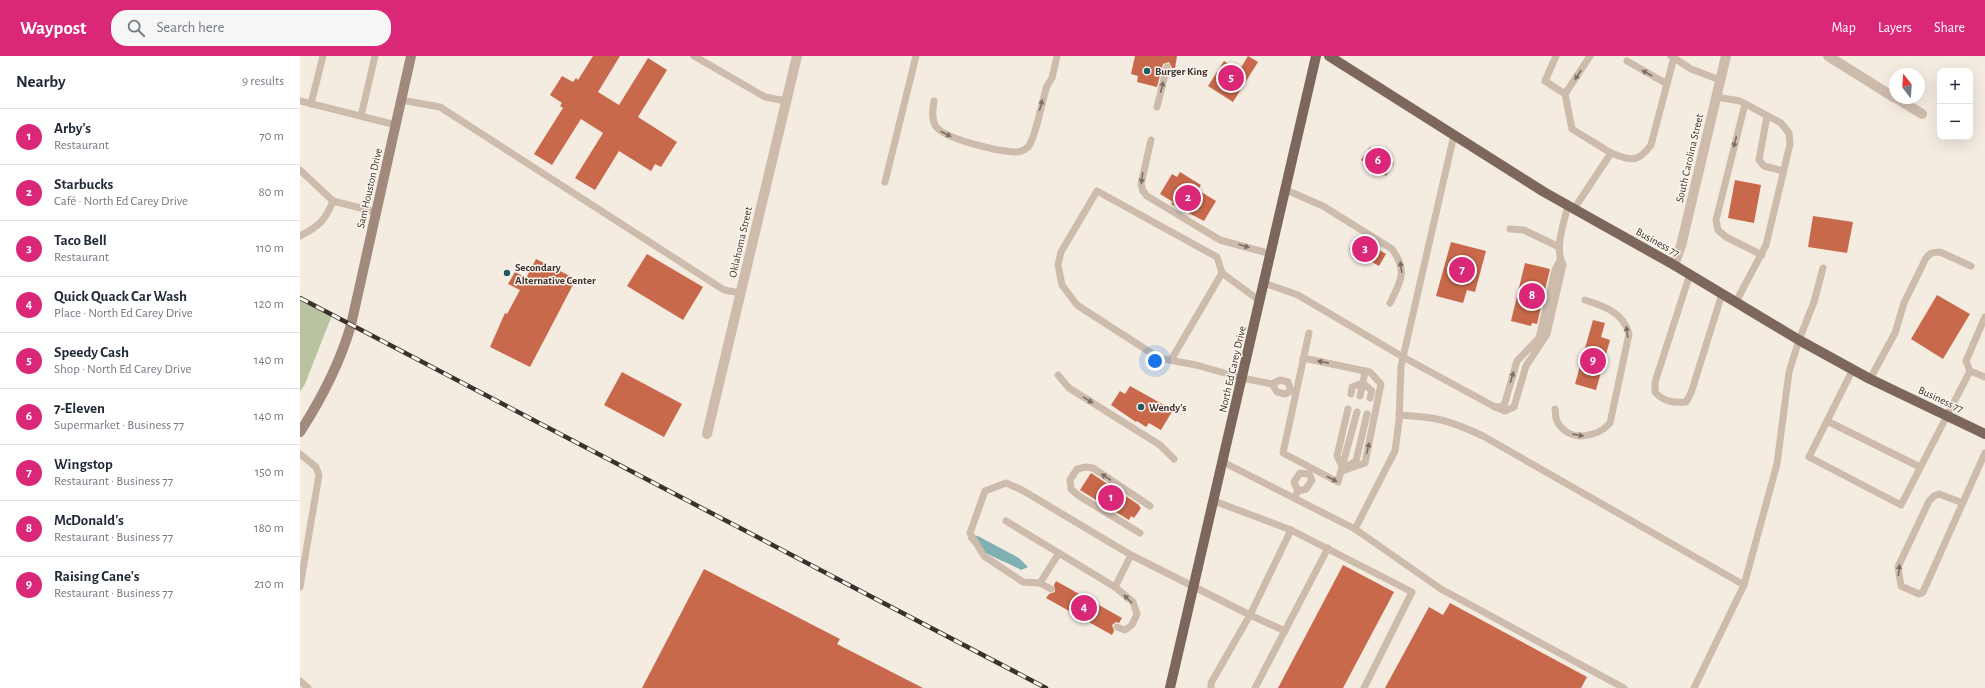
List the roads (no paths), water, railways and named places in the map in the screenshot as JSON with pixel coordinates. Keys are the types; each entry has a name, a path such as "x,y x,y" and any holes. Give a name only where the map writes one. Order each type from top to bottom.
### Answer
{"main road":[{"name":"North Ed Carey Drive","path":"1170,688 1316,56"},
{"name":"Business 77","path":"1329,56 1571,207 1690,274 1799,340 1870,379 1985,434"}],"street":[{"name":"Sam Houston Drive","path":"300,432 320,403 344,350 351,325 411,56"},
{"name":"Oklahoma Street","path":"707,434 797,56"},
{"name":"South Carolina Street","path":"1674,265 1681,246 1726,56"},
{"path":"1828,56 1889,94"},
{"path":"1905,104 1922,114"}],"lane":[{"path":"311,104 323,56"},
{"path":"361,116 375,56"},
{"path":"694,56 765,97 786,101"},
{"path":"885,182 916,56"},
{"path":"934,100 933,115 935,125 940,131 975,143 1008,151 1021,151 1031,144 1046,86 1052,78 1057,56"},
{"path":"1556,56 1545,81 1565,94"},
{"path":"1590,56 1565,94 1572,129 1611,153 1627,160 1643,156 1652,145 1672,57 1691,69 1720,80"},
{"path":"1627,61 1667,84"},
{"path":"1157,107 1167,67"},
{"path":"1716,97 1745,104 1780,123 1789,133 1790,144 1766,245 1736,302"},
{"path":"401,100 440,106 724,290 740,293"},
{"path":"300,101 396,125"},
{"path":"1745,104 1716,220 1718,230 1726,237 1762,255"},
{"path":"1767,116 1759,160 1764,166 1783,171"},
{"path":"1355,529 1395,451 1399,415 1401,366 1454,135"},
{"path":"1151,140 1141,184 1147,196 1220,240 1271,254"},
{"path":"1264,283 1298,295 1403,357 1495,407 1506,410 1514,407 1526,366 1547,334 1563,266 1560,260 1559,247 1571,207 1611,153"},
{"path":"300,170 333,201 376,212"},
{"path":"1286,190 1323,206 1392,249 1400,260 1402,269 1401,281 1390,303"},
{"path":"1260,301 1222,273 1217,257 1097,191 1061,252 1058,265 1062,285 1077,305 1159,358 1196,365 1242,378 1272,384 1277,392 1285,394 1294,391"},
{"path":"300,236 316,228 327,217 333,201"},
{"path":"1510,229 1524,230 1559,247"},
{"path":"1870,379 1895,333 1904,303 1926,258 1931,253 1940,252 1971,266"},
{"path":"1694,688 1744,585 1777,464 1789,372 1799,340 1814,302 1822,268"},
{"path":"1171,360 1222,273"},
{"path":"1690,274 1655,382 1655,392 1661,398 1673,403 1686,402 1691,393 1722,294"},
{"path":"1555,409 1556,421 1573,435 1585,436 1595,434 1604,430 1610,423 1629,334 1627,326 1621,318 1611,310 1585,300"},
{"path":"1985,317 1966,361 1970,371 1985,377"},
{"path":"1309,333 1294,391 1283,453 1310,471 1338,482 1357,412"},
{"path":"1303,358 1370,372 1381,384 1365,462 1342,469"},
{"path":"1853,369 1809,457 1901,505 1970,371"},
{"path":"1360,396 1365,371"},
{"path":"1058,375 1069,388 1160,445 1174,459"},
{"path":"1351,394 1352,387 1363,383"},
{"path":"1363,383 1372,391 1370,398"},
{"path":"1342,469 1337,456 1348,409"},
{"path":"1342,469 1356,461 1367,414"},
{"path":"1399,415 1435,417 1457,423 1483,436 1744,585"},
{"path":"1827,421 1920,467"},
{"path":"1963,503 1939,494 1934,496 1930,501 1898,567 1901,586 1910,592 1922,594 1963,503 1985,453"},
{"path":"300,454 316,467 319,476 300,587"},
{"path":"1223,462 1355,529 1441,589 1624,688"},
{"path":"1140,533 1080,496 1071,489 1070,480 1078,469 1086,467 1093,468 1150,506"},
{"path":"1298,491 1294,482 1300,473 1310,471"},
{"path":"1294,498 1298,491 1306,489 1312,480 1310,471"},
{"path":"1051,589 1040,583 1023,582 984,556 970,533 985,491 1006,483 1022,490 1131,555 1193,588 1284,631"},
{"path":"1214,501 1291,530 1412,592 1364,688"},
{"path":"1006,521 1115,587 1133,602 1137,614 1132,625 1125,630 1117,627"},
{"path":"1211,688 1211,683 1250,615 1291,530"},
{"path":"1255,688 1328,548"},
{"path":"1040,583 1059,553"},
{"path":"1115,587 1131,555"},
{"path":"300,681 308,688"}],"water":[{"path":"973,535 978,536 1019,558 1028,567 1021,570 978,548 968,538"}],"railway":[{"path":"300,298 1046,688"}],"place":[{"name":"Burger King","path":"1147,71"},
{"name":"Speedy Cash","path":"1231,78"},
{"name":"7-Eleven","path":"1378,161"},
{"name":"Starbucks","path":"1188,198"},
{"name":"Taco Bell","path":"1365,249"},
{"name":"Wingstop","path":"1462,270"},
{"name":"Secondary Alternative Center","path":"507,273"},
{"name":"McDonald's","path":"1532,296"},
{"name":"Raising Cane's","path":"1593,361"},
{"name":"Wendy's","path":"1141,407"},
{"name":"Arby's","path":"1111,498"},
{"name":"Quick Quack Car Wash","path":"1084,608"}]}
